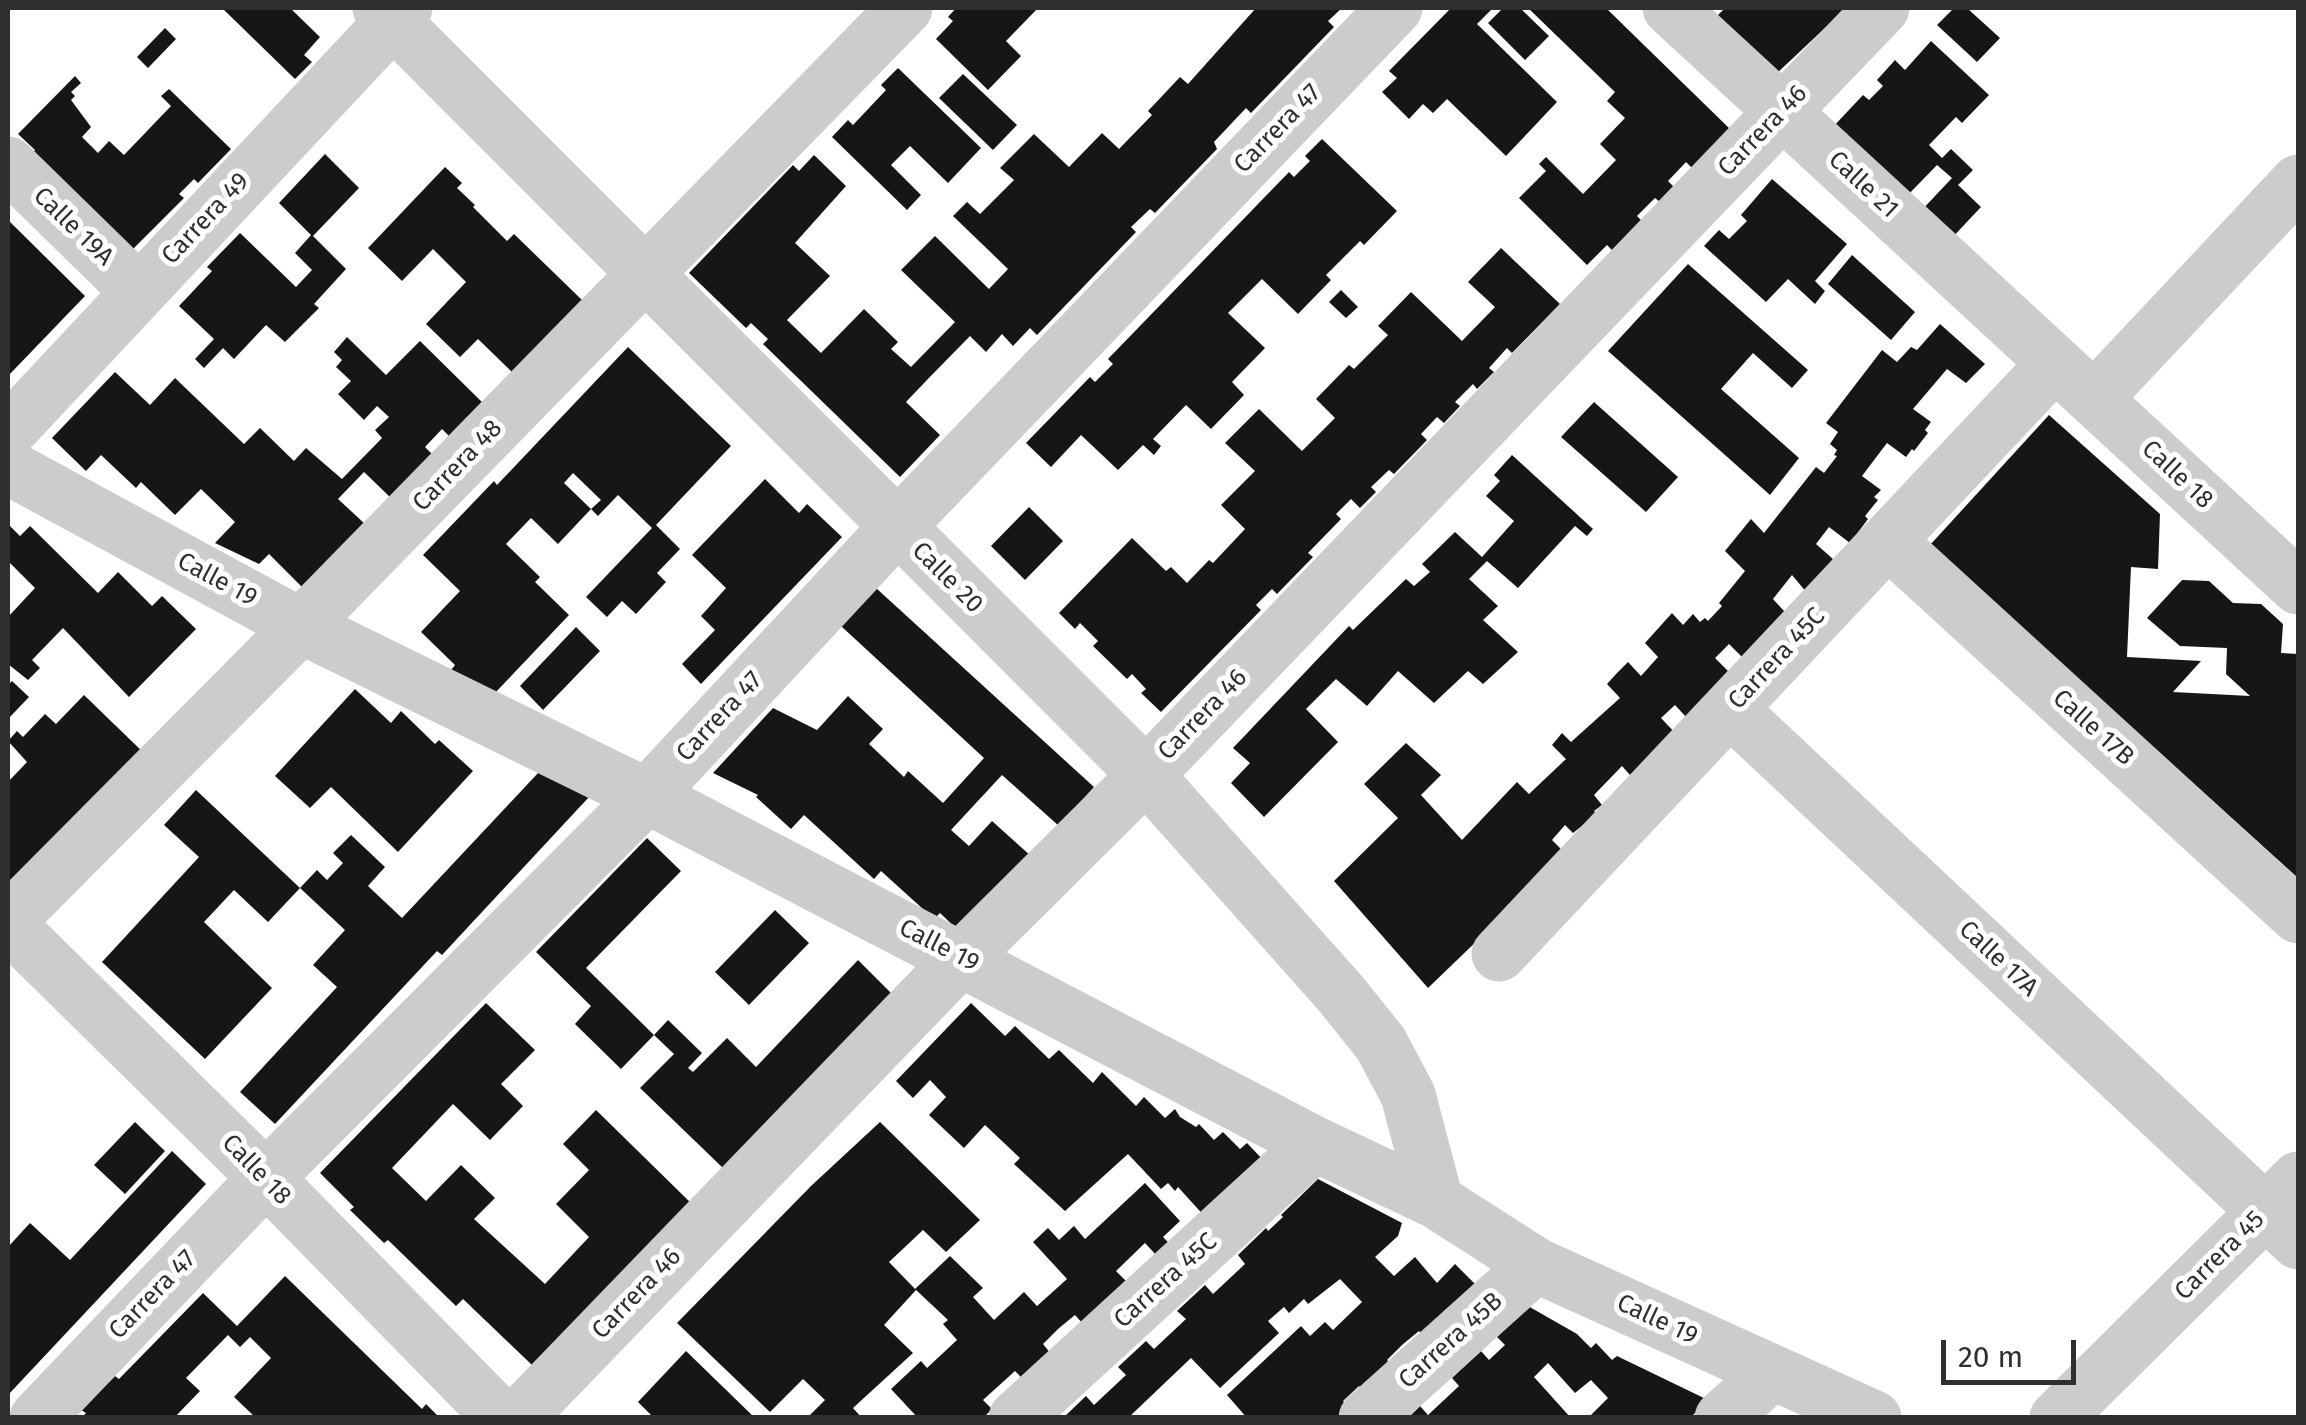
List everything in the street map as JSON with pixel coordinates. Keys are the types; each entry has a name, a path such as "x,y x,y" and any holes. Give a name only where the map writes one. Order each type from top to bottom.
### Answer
{"street":[{"name":"Carrera 48","path":"8,923 905,8"},
{"name":"Carrera 47","path":"37,1418 266,1178 647,796 897,527 1395,8"},
{"name":"Calle 21","path":"1670,8 2075,381"},
{"name":"Carrera 46","path":"518,1418 962,958 1146,775 1882,8"},
{"name":"Calle 20","path":"393,12 645,276 1146,775 1341,994 1381,1044 1408,1095 1436,1201"},
{"name":"Carrera 49","path":"8,432 393,12"},
{"name":"Calle 19A","path":"8,164 138,291"},
{"name":"Carrera 45C","path":"1500,954 1888,541 2298,182"},
{"name":"Calle 18","path":"2075,381 2289,558"},
{"name":"Calle 19","path":"8,466 302,626 647,796 1316,1144 1436,1201 1536,1265 1874,1418"},
{"name":"Calle 17B","path":"1888,541 2298,916"},
{"name":"Calle 17A","path":"1730,710 2288,1210"},
{"name":"Calle 18","path":"8,923 501,1418"},
{"name":"Carrera 45C","path":"1016,1418 1316,1144"},
{"name":"Carrera 45","path":"2075,1409 2288,1210"},
{"name":"Carrera 45B","path":"1366,1418 1536,1265"},
{"path":"1722,1418 1772,1373"}],"building":[{"path":"222,8 290,8 320,37 304,55 312,62 295,79"},
{"path":"956,8 1038,8 1006,41 1021,56 988,90 936,39 953,21 948,17"},
{"path":"1256,8 1342,8 1328,21 1334,27 1251,113 1246,108 1214,142 1217,149 1155,213 1150,209 1131,227 1136,232 1037,335 1030,328 1013,346 1002,334 986,352 970,336 906,402 940,435 900,477 763,344 768,339 751,323 746,328 689,273 793,165 799,171 814,155 846,186 795,243 830,276 787,320 821,353 864,309 898,342 891,349 911,367 955,322 901,270 935,236 989,289 1008,269 953,216 967,202 980,214 1014,180 1000,168 1034,134 1069,167 1102,133 1119,149 1152,115 1148,111 1180,77 1188,84"},
{"path":"1451,8 1493,8 1477,24 1557,102 1506,156 1447,99 1433,113 1423,104 1409,119 1382,92 1397,78 1389,71"},
{"path":"1503,8 1520,8 1549,36 1525,60 1488,23"},
{"path":"1528,8 1606,8 1731,130 1693,169 1686,162 1668,181 1674,187 1660,202 1655,198 1637,216 1642,221 1612,250 1607,245 1587,265 1519,198 1546,171 1539,164 1546,157 1583,194 1616,160 1600,144 1625,118 1607,101 1615,92"},
{"path":"1725,8 1843,11 1774,76 1714,19"},
{"path":"1954,8 1967,8 2000,38 1977,62 1937,25"},
{"path":"165,28 176,39 148,68 137,57"},
{"path":"1931,41 1989,95 1962,123 1956,117 1929,145 1942,158 1951,149 1973,170 1958,185 1981,207 1949,241 1919,213 1952,178 1937,165 1904,199 1831,129 1863,95 1869,100 1883,86 1877,80 1895,60 1905,70"},
{"path":"898,68 981,148 948,183 910,146 891,165 921,195 907,210 832,137 848,120 853,125 886,90 881,85"},
{"path":"963,74 1017,125 993,150 939,98"},
{"path":"75,76 81,83 71,92 75,96 71,100 91,127 82,137 98,153 109,141 124,155 171,106 161,96 169,89 231,149 198,183 194,179 179,194 184,198 131,251 32,154 35,150 18,134"},
{"path":"1322,139 1397,211 1364,245 1360,241 1326,275 1331,280 1298,314 1262,279 1228,313 1265,348 1232,382 1244,395 1211,429 1186,405 1153,439 1161,446 1154,455 1143,445 1118,470 1081,435 1051,467 1026,443 1090,377 1095,382 1113,364 1108,359 1289,172 1294,177 1310,161 1305,156"},
{"path":"325,154 359,188 313,236 346,269 314,304 319,308 285,342 266,325 234,359 223,348 204,368 195,359 214,339 179,306 212,271 207,267 240,233 296,287 312,270 295,253 311,235 279,203"},
{"path":"445,167 462,183 457,188 507,241 514,234 582,300 512,372 478,339 460,357 426,324 466,282 433,249 402,281 368,248"},
{"path":"1772,179 1847,244 1815,281 1825,291 1815,304 1788,279 1766,302 1704,246 1719,230 1729,239 1747,221 1741,215"},
{"path":"8,220 85,296 8,376"},
{"path":"1501,248 1560,304 1512,353 1507,348 1489,368 1494,372 1477,389 1473,384 1455,402 1460,406 1444,423 1437,417 1421,434 1427,440 1394,474 1389,470 1371,487 1376,492 1360,508 1351,499 1336,514 1341,519 1308,553 1313,557 1277,594 1272,589 1256,605 1261,610 1161,712 1141,693 1146,689 1132,674 1127,679 1093,646 1098,641 1080,623 1075,629 1059,613 1132,538 1166,571 1171,567 1187,583 1209,560 1213,563 1245,529 1221,505 1255,471 1225,443 1259,409 1302,451 1335,418 1316,399 1349,365 1354,369 1388,335 1378,326 1411,292 1462,341 1495,307 1468,282"},
{"path":"1852,255 1915,312 1891,340 1828,284"},
{"path":"1688,264 1808,370 1792,388 1753,353 1721,389 1799,458 1770,495 1608,351"},
{"path":"1341,290 1358,307 1346,318 1329,302"},
{"path":"1940,324 1985,364 1966,383 1947,369 1913,409 1931,422 1914,451 1906,457 1887,443 1862,476 1881,490 1865,516 1868,519 1850,543 1829,527 1816,544 1833,559 1807,593 1792,575 1773,599 1794,622 1745,660 1729,644 1715,658 1737,680 1687,718 1675,705 1661,718 1679,737 1630,775 1622,766 1594,795 1602,805 1594,811 1597,814 1573,833 1565,825 1552,840 1564,852 1537,883 1428,988 1334,881 1398,818 1364,784 1406,743 1441,775 1421,795 1462,840 1517,782 1529,794 1566,759 1552,745 1562,733 1571,742 1620,698 1607,684 1617,673 1628,662 1641,676 1658,657 1645,643 1672,613 1683,625 1693,614 1700,622 1705,618 1708,621 1722,606 1719,603 1745,571 1725,551 1751,519 1764,533 1816,467 1824,473 1837,456 1837,450 1830,444 1838,432 1826,423 1882,350 1897,362 1911,347 1917,350"},
{"path":"347,337 386,375 420,341 483,403 450,437 442,429 425,447 432,454 391,498 364,472 338,499 365,524 303,588 269,554 259,564 215,543 235,522 201,489 175,515 141,482 136,488 101,455 86,471 52,438 115,372 150,405 175,378 244,444 260,428 294,461 306,448 342,479 382,438 375,430 389,417 377,406 364,420 338,394 351,381 336,367 342,360 334,352"},
{"path":"628,347 731,446 656,525 680,549 657,573 666,582 636,614 622,601 607,617 586,597 652,528 618,495 598,516 591,509 558,544 531,518 506,544 540,577 535,582 569,615 495,693 451,670 455,665 421,632 460,591 423,555 494,481 497,485","holes":["573,473 601,500 591,509 564,483"]},
{"path":"1594,402 1678,477 1646,512 1561,437"},
{"path":"2049,415 2160,514 2158,569 2131,567 2127,657 2201,661 2173,692 2250,696 2226,674 2227,648 2180,646 2147,618 2182,580 2209,581 2233,603 2261,604 2283,624 2281,653 2298,654 2298,878 1930,545"},
{"path":"1512,455 1593,529 1587,536 1575,526 1518,588 1487,561 1469,579 1498,606 1483,620 1518,652 1483,684 1468,671 1434,703 1398,671 1367,706 1336,679 1306,709 1338,742 1264,817 1231,783 1250,763 1233,748 1349,626 1353,630 1406,579 1414,586 1430,572 1422,564 1455,532 1482,557 1514,521 1486,496 1500,481 1494,475"},
{"path":"765,479 799,513 807,504 842,537 701,684 682,664 715,630 701,616 726,588 692,555"},
{"path":"1029,507 1063,541 1025,580 991,546"},
{"path":"8,524 20,536 30,526 98,593 118,572 152,606 162,596 196,629 129,697 63,628 32,660 40,668 28,680 8,664 8,617 35,588 8,561"},
{"path":"876,588 1094,787 1059,826 1002,775 951,830 969,846 992,821 1032,857 962,934 940,913 934,919 881,871 874,879 804,815 791,829 758,795 713,773 773,708 817,730 848,696 883,729 869,744 904,777 908,771 943,803 984,758 841,626"},
{"path":"576,627 600,651 543,710 520,686"},
{"path":"12,681 29,697 8,719 8,685"},
{"path":"355,689 391,723 401,711 435,744 439,740 473,771 398,852 331,787 310,808 275,776"},
{"path":"84,695 146,755 13,883 8,877 8,782 27,762 8,741 17,731 23,737 45,714 56,724"},
{"path":"539,772 589,797 442,955 437,951 275,1124 240,1092 337,987 313,965 345,930 300,888 317,870 327,880 343,863 333,853 351,835 385,867 368,886 402,918"},
{"path":"196,790 300,888 268,922 234,890 204,922 272,988 205,1059 102,962 199,857 164,825"},
{"path":"647,838 681,871 586,968 654,1035 621,1069 575,1024 591,1006 536,952"},
{"path":"775,910 809,943 749,1005 715,972"},
{"path":"858,960 892,994 723,1168 640,1088 674,1054 654,1035 668,1020 702,1053 688,1068 693,1072 727,1038 756,1067"},
{"path":"486,1003 535,1050 501,1084 523,1106 490,1140 453,1104 392,1168 426,1201 461,1165 495,1198 474,1219 545,1284 589,1237 556,1204 589,1170 563,1144 596,1110 694,1206 532,1365 463,1299 456,1306 388,1240 384,1243 320,1173"},
{"path":"971,1003 1005,1036 1015,1026 1049,1059 1059,1050 1093,1083 1102,1072 1136,1106 1144,1097 1165,1118 1175,1109 1196,1127 1199,1124 1214,1140 1223,1132 1240,1149 1247,1143 1266,1163 1207,1219 1178,1187 1175,1191 1168,1183 1161,1189 1128,1154 1065,1211 1014,1164 1020,1158 985,1125 964,1148 929,1115 946,1097 930,1080 913,1098 896,1081"},
{"path":"135,1122 165,1151 125,1194 94,1165"},
{"path":"880,1122 980,1220 946,1252 923,1230 889,1262 916,1290 884,1325 913,1353 853,1408 862,1418 807,1418 825,1400 803,1379 770,1412 677,1323 811,1186"},
{"path":"172,1151 206,1184 8,1395 8,1247 30,1223 70,1260"},
{"path":"1318,1179 1402,1223 1398,1236 1375,1257 1394,1276 1415,1257 1437,1283 1455,1264 1480,1289 1426,1339 1419,1331 1402,1345 1387,1360 1395,1369 1367,1395 1359,1386 1343,1401 1351,1409 1342,1418 1247,1418 1227,1395 1301,1326 1310,1336 1325,1322 1333,1330 1362,1302 1340,1279 1308,1304 1304,1299 1289,1313 1284,1307 1268,1321 1279,1333 1220,1388 1191,1358 1128,1418 1063,1418 1086,1396 1094,1405 1126,1375 1118,1367 1146,1341 1154,1349 1186,1319 1177,1311 1205,1285 1213,1294 1245,1264 1238,1255 1283,1217"},
{"path":"1145,1183 1180,1221 1163,1237 1170,1244 1157,1256 1145,1243 1116,1271 1128,1283 1083,1324 1075,1315 1058,1329 1043,1344 1051,1354 1024,1380 1015,1371 983,1400 992,1409 983,1418 918,1418 891,1389 921,1361 927,1368 957,1340 943,1324 948,1320 915,1289 950,1256 983,1288 973,1297 994,1320 1024,1292 1037,1306 1067,1279 1033,1242 1048,1228 1059,1240 1074,1226 1085,1239"},
{"path":"285,1276 422,1409 426,1404 440,1418 256,1418 234,1397 271,1358 250,1337 240,1347 228,1335 186,1378 200,1391 174,1418 81,1418 86,1413 81,1410 115,1376 119,1379 203,1293 237,1326"},
{"path":"1528,1306 1577,1334 1591,1348 1596,1343 1612,1360 1617,1356 1708,1400 1690,1418 1588,1418 1608,1398 1591,1380 1575,1393 1548,1363 1534,1377 1571,1418 1408,1418 1420,1406 1428,1415 1459,1386 1452,1378 1481,1351 1489,1360 1505,1345 1497,1337"},
{"path":"686,1351 755,1418 654,1418 638,1402"}]}
